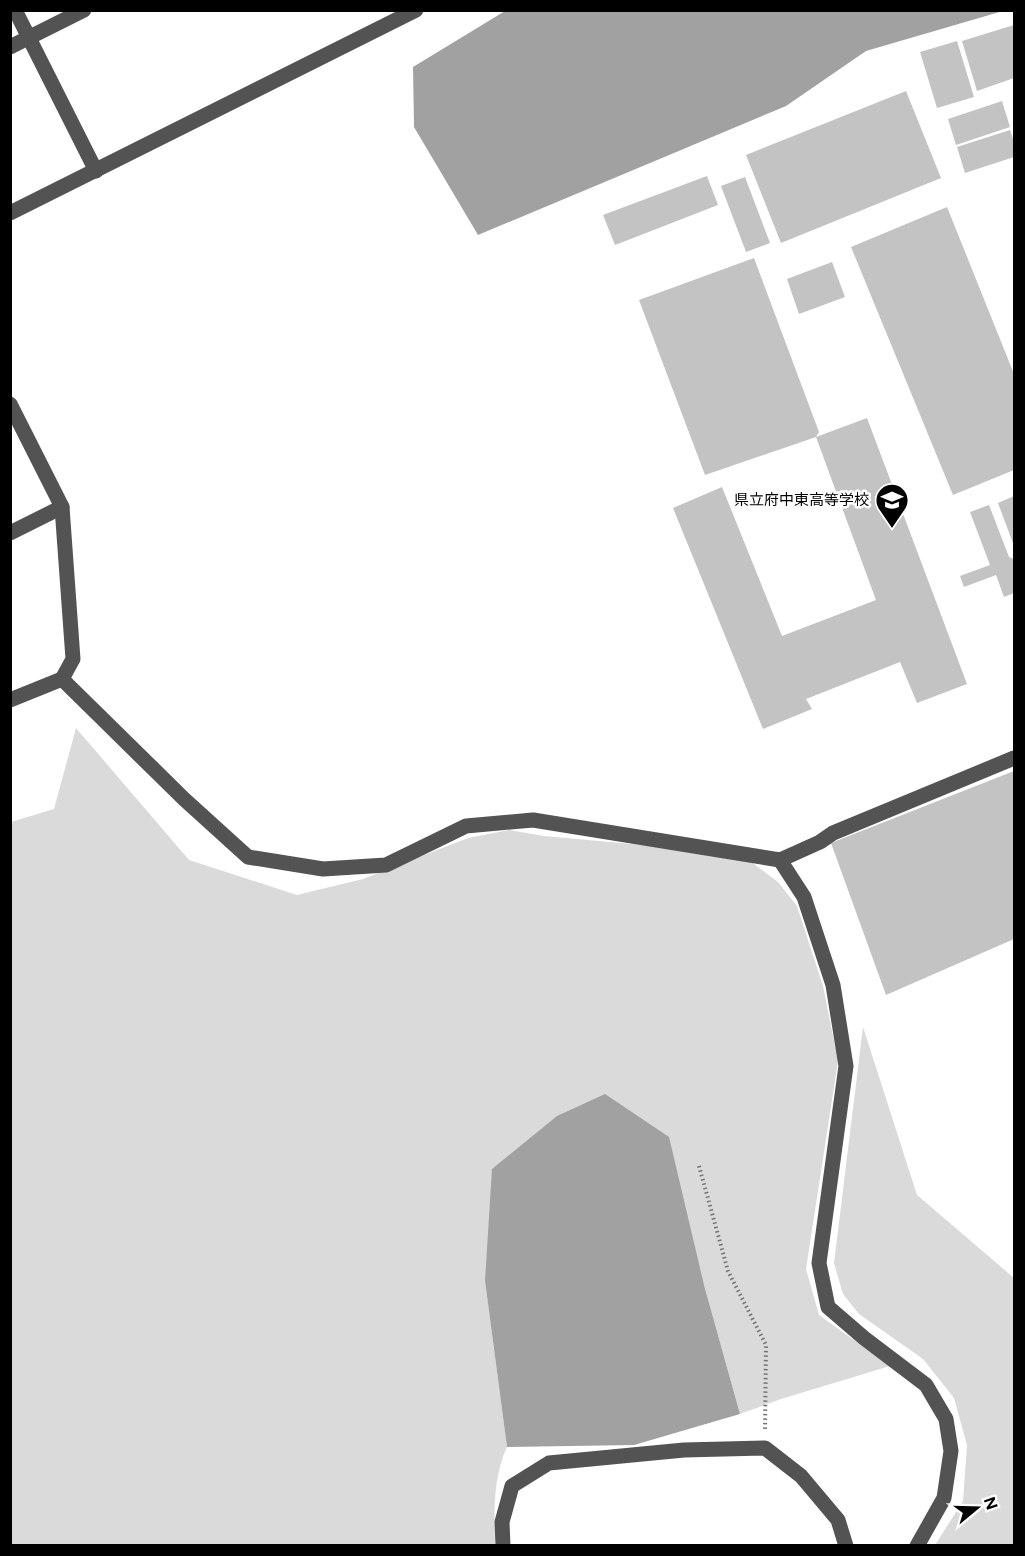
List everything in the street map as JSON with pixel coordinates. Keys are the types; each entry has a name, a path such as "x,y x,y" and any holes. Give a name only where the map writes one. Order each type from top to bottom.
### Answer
{"street":[{"path":"15,10 96,171"},
{"path":"10,47 84,10"},
{"path":"10,213 416,10"},
{"path":"10,404 62,507 73,659 62,679 10,700"},
{"path":"10,533 62,507"},
{"path":"62,679 184,799 248,857 323,869 386,865 466,826 533,820 780,860 820,842 833,833 1014,758"},
{"path":"780,860 804,897 833,985 846,1066 819,1263 828,1307 864,1338 926,1385 946,1419 951,1450 944,1498 917,1545"},
{"path":"503,1545 502,1522 512,1486 549,1463 684,1450 765,1448 801,1476 838,1520 846,1545"}],"path":[{"path":"699,1166 728,1271 766,1346 765,1448"}],"shaded area":[{"path":"505,11 1003,11 866,51 786,106 478,235 414,127 413,67"},
{"path":"76,728 189,860 297,895 363,879 468,838 509,830 544,836 741,854 778,882 797,906 823,986 838,1061 806,1269 819,1315 890,1366 740,1414 704,1285 485,1281 507,1447 502,1458 497,1483 495,1545 11,1546 11,822 54,809"},
{"path":"863,1027 917,1195 1014,1278 1014,1545 935,1545 963,1501 967,1445 954,1398 923,1359 859,1314 843,1294 834,1263"},
{"path":"605,1094 669,1137 704,1285 740,1414 634,1445 507,1447 485,1281 492,1169 557,1116"}],"building":[{"path":"1014,25 1014,78 977,91 962,41"},
{"path":"957,41 974,97 937,108 920,52"},
{"path":"906,91 941,178 781,243 746,155"},
{"path":"1002,101 1010,127 956,145 948,119"},
{"path":"1010,130 1014,142 1014,157 965,173 957,147"},
{"path":"707,176 718,205 615,245 603,215"},
{"path":"745,177 770,243 746,252 721,186"},
{"path":"947,207 1014,374 1014,470 953,495 851,247"},
{"path":"754,258 819,432 816,437 705,475 639,300"},
{"path":"832,262 845,297 799,314 787,279"},
{"path":"867,418 967,684 917,703 900,662 806,699 812,709 763,729 673,508 722,487 782,636 876,600 816,437"},
{"path":"1014,496 1014,546 998,503"},
{"path":"989,505 1009,557 1014,559 1014,593 1004,597 996,575 964,587 960,576 990,565 970,512"},
{"path":"1014,771 1014,939 886,995 831,843"}],"place":[{"name":"県立府中東高等学校","path":"892,529"}]}
